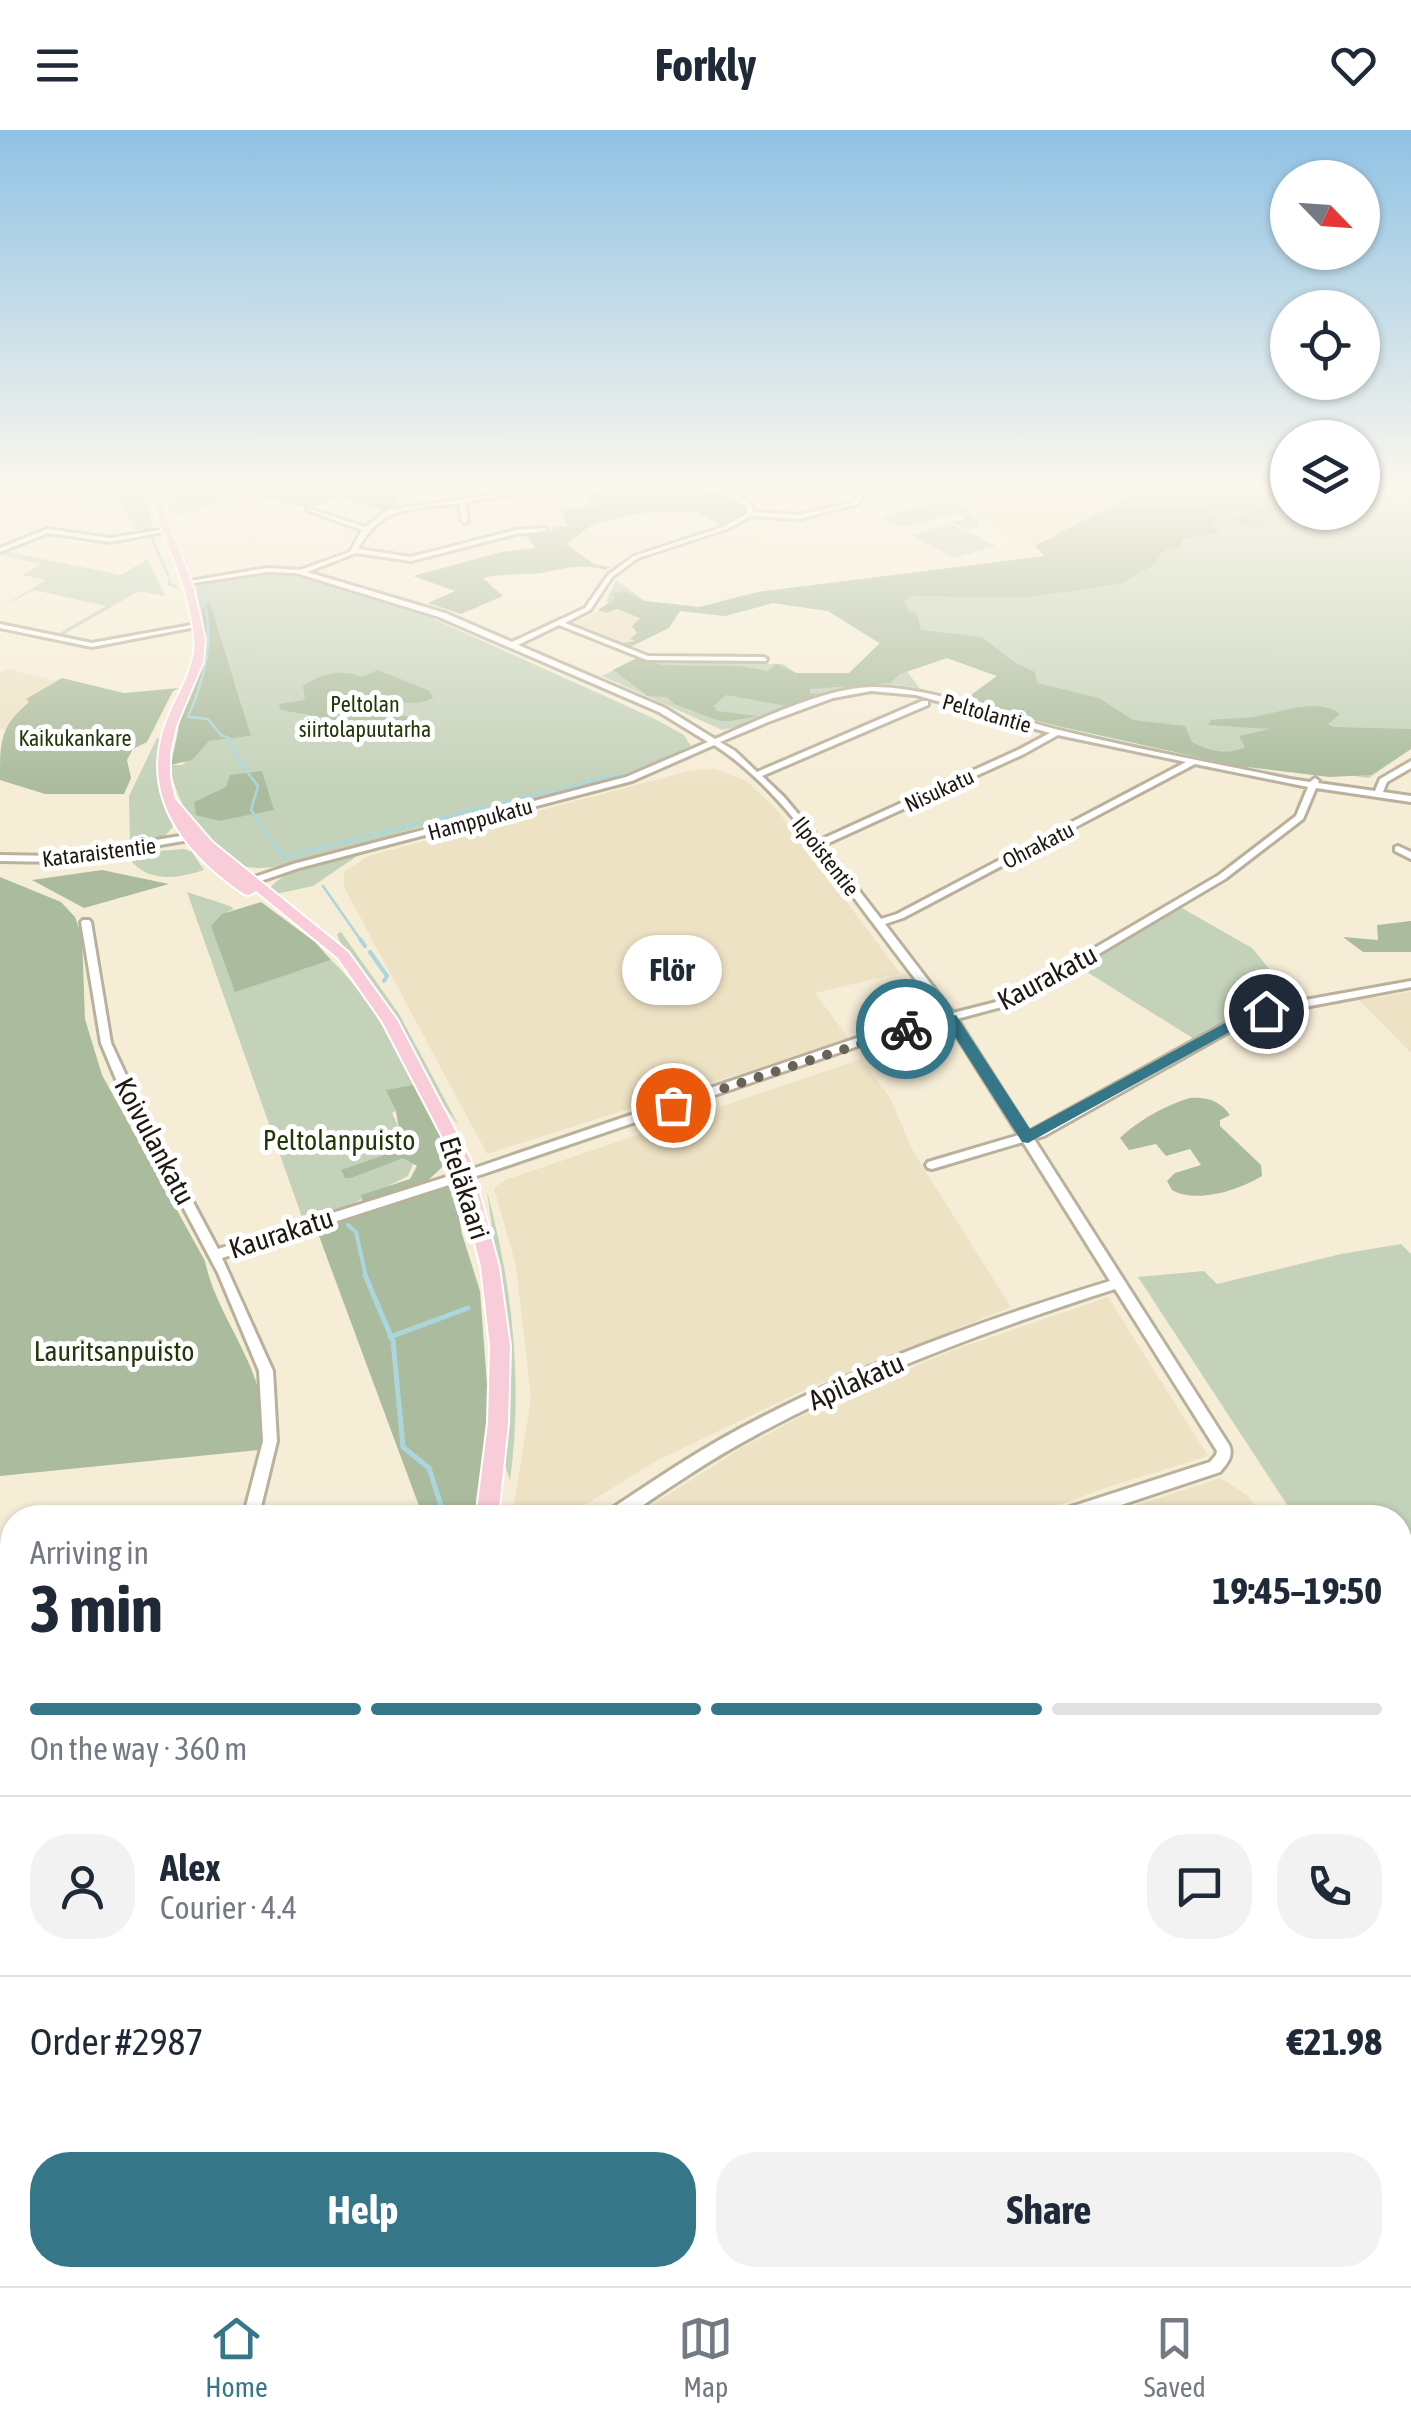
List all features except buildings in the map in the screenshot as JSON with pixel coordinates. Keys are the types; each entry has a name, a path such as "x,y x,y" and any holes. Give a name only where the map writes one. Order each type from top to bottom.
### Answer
{"main road":[{"name":"Eteläkaari","path":"188,587 197,626 197,663 166,742 166,785 174,816 192,837 204,860 289,910 343,955 390,1020 467,1175 490,1266 500,1346 498,1423 489,1505"}],"street":[{"name":"Ilpoistentie","path":"349,587 460,620 662,710 714,740 758,776 819,844 951,1018 1220,1440 1223,1458 1206,1471 1099,1505"},
{"path":"514,644 588,609 603,587"},
{"path":"560,623 647,658 763,659"},
{"path":"0,626 89,645 197,626"},
{"name":"Peltolantie","path":"714,740 824,698 871,689 916,693 1057,732 1315,784 1392,795 1407,767"},
{"path":"758,776 926,704"},
{"name":"Nisukatu","path":"819,844 1057,732"},
{"name":"Hamppukatu","path":"247,883 628,779 714,740"},
{"name":"Ohrakatu","path":"878,923 917,908 1194,761"},
{"path":"1378,793 1383,780 1407,767"},
{"name":"Kaurakatu","path":"215,1255 467,1175 861,1041 1012,1001 1222,877 1300,816 1315,784"},
{"name":"Kataraistentie","path":"0,858 60,859 192,837"},
{"path":"1398,850 1411,856"},
{"name":"Koivulankatu","path":"86,922 106,1043 215,1255 258,1350 269,1392 270,1441 257,1505"},
{"path":"932,1165 1028,1138 1246,1019 1286,1005 1411,984"},
{"name":"Apilakatu","path":"630,1505 742,1434 818,1397 977,1330 1119,1283"}],"shaded area":[{"path":"606,602 669,628 628,648 571,625 598,612"},
{"path":"8,669 74,685 5,730 0,729 0,672"},
{"path":"715,769 747,781 779,812 900,973 815,993 849,1039 487,1154 344,887 344,872 368,856 693,770"},
{"path":"1411,992 1411,1053 1359,1000"},
{"path":"861,1059 890,1098 914,1153 1011,1307 807,1389 658,1460 585,1505 514,1505 531,1398 516,1266 494,1188 505,1180"},
{"path":"1108,1297 1208,1456 1060,1505 652,1505 743,1447 808,1413 948,1352"},
{"path":"1221,1478 1254,1505 1136,1505"}],"green space":[{"path":"35,587 161,587 165,596 139,591 61,636 56,635 106,606 34,590 0,608"},
{"name":"Peltolan siirtolapuutarha","path":"196,587 343,587 434,615 434,619 651,717 684,735 691,746 592,784 421,827 331,855 283,866 243,866 230,861 206,839 185,809 173,778 171,765 182,765 209,741 250,736 236,686 202,610 208,658 193,690 204,646"},
{"path":"443,587 493,587 503,596 461,614 428,603 455,591"},
{"path":"613,587 625,587 645,601 699,607 758,592 801,587 1411,587 1411,749 1369,778 1157,748 963,701 997,676 947,658 907,671 920,689 894,685 845,690 722,730 602,676 637,658 783,664 796,673 848,674 880,644 828,611 773,603 725,616 606,602"},
{"path":"801,587 1102,587 1022,598 911,596 904,602 909,611 917,613 921,630 982,637 1014,662 1035,672 1037,683 1099,698 1133,720 1185,726 1192,742 1211,750 1238,750 1245,747 1239,736 1270,729 1208,725 1211,720 1309,706 1340,714 1328,724 1333,727 1411,729 1411,749 1371,775 1329,777 1238,766 963,701 997,676 947,658 900,674 890,683 810,689 810,693 821,695 787,706 726,695 714,706 717,711 758,716 728,721 676,705 667,697 648,696 613,670 637,658 662,665 740,666 768,671 776,664 796,673 849,673 880,643 828,611 773,603 725,616 680,611 669,628 628,648 622,643 636,641 630,639 637,633 632,626 640,618 617,609 606,613 598,610 616,598 611,593 626,592 645,601 699,607 758,592"},
{"path":"209,600 251,736 209,741 192,760 171,765 183,706 208,658 202,610"},
{"path":"378,670 430,691 433,698 425,701 369,705 426,723 433,728 424,737 391,741 330,719 281,710 279,704 305,700 303,686 316,678 339,673 361,677"},
{"name":"Kaikukankare","path":"62,678 124,693 179,688 173,691 147,742 133,749 127,760 131,778 124,794 45,794 0,780 7,727 29,702 26,699"},
{"path":"157,738 162,739 161,773 173,827 163,838 130,845 129,796"},
{"path":"262,771 274,810 219,821 196,815 194,802 226,787 230,775"},
{"path":"437,833 357,856 313,886 276,894 270,889 280,879 321,861"},
{"path":"184,849 192,852 204,870 174,877 155,876 130,859 132,853"},
{"path":"102,870 169,884 84,908 32,880"},
{"name":"Lauritsanpuisto","path":"0,877 61,902 75,917 82,937 85,1019 102,1075 205,1261 222,1309 254,1376 263,1424 259,1450 0,1476"},
{"name":"Peltolanpuisto","path":"187,892 230,906 234,909 227,912 301,970 331,960 356,988 416,1084 387,1090 396,1111 392,1113 414,1162 408,1176 344,1208 303,1220"},
{"path":"261,902 315,942 331,960 235,992 211,926 222,914"},
{"path":"1180,907 1252,948 1294,999 1241,1014 1194,1039 1079,967"},
{"path":"1411,921 1411,952 1363,952 1343,937 1378,940 1377,925"},
{"path":"341,932 399,1014 459,1126 441,1102 386,1004 339,940 337,934"},
{"path":"416,1084 451,1159 425,1183 363,1202 361,1195 410,1179 417,1166 403,1158 351,1178 345,1178 341,1170 402,1149 396,1111 386,1090"},
{"path":"1190,1098 1213,1101 1226,1110 1230,1115 1220,1120 1220,1126 1261,1165 1262,1176 1218,1194 1182,1194 1172,1190 1167,1181 1175,1173 1201,1165 1190,1149 1166,1156 1156,1144 1129,1150 1120,1138 1153,1114"},
{"path":"446,1187 454,1190 462,1234 480,1291 490,1424 479,1505 419,1505 316,1228"},
{"path":"487,1192 503,1263 513,1335 516,1408 510,1481 504,1462 509,1401 506,1323"},
{"path":"1401,1244 1411,1254 1411,1505 1287,1505 1138,1277 1204,1271 1217,1284"}],"waterway":[{"path":"200,587 208,620 207,653 188,717 208,719 221,735 231,739 239,761 258,786 251,810 283,857 620,774"},
{"path":"323,886 362,942"},
{"path":"360,939 365,946"},
{"path":"370,952 387,976 384,981"},
{"path":"348,1225 356,1232 366,1277"},
{"path":"365,1275 391,1337"},
{"path":"391,1337 468,1308"},
{"path":"391,1337 403,1447 429,1468 441,1505"}],"way so far":[{"path":"673,1105 906,1029"}],"place":[{"name":"Flör","path":"673,1105"}],"route":[{"path":"906,1029 951,1018 1028,1138 1232,1025 1266,1011"}]}
